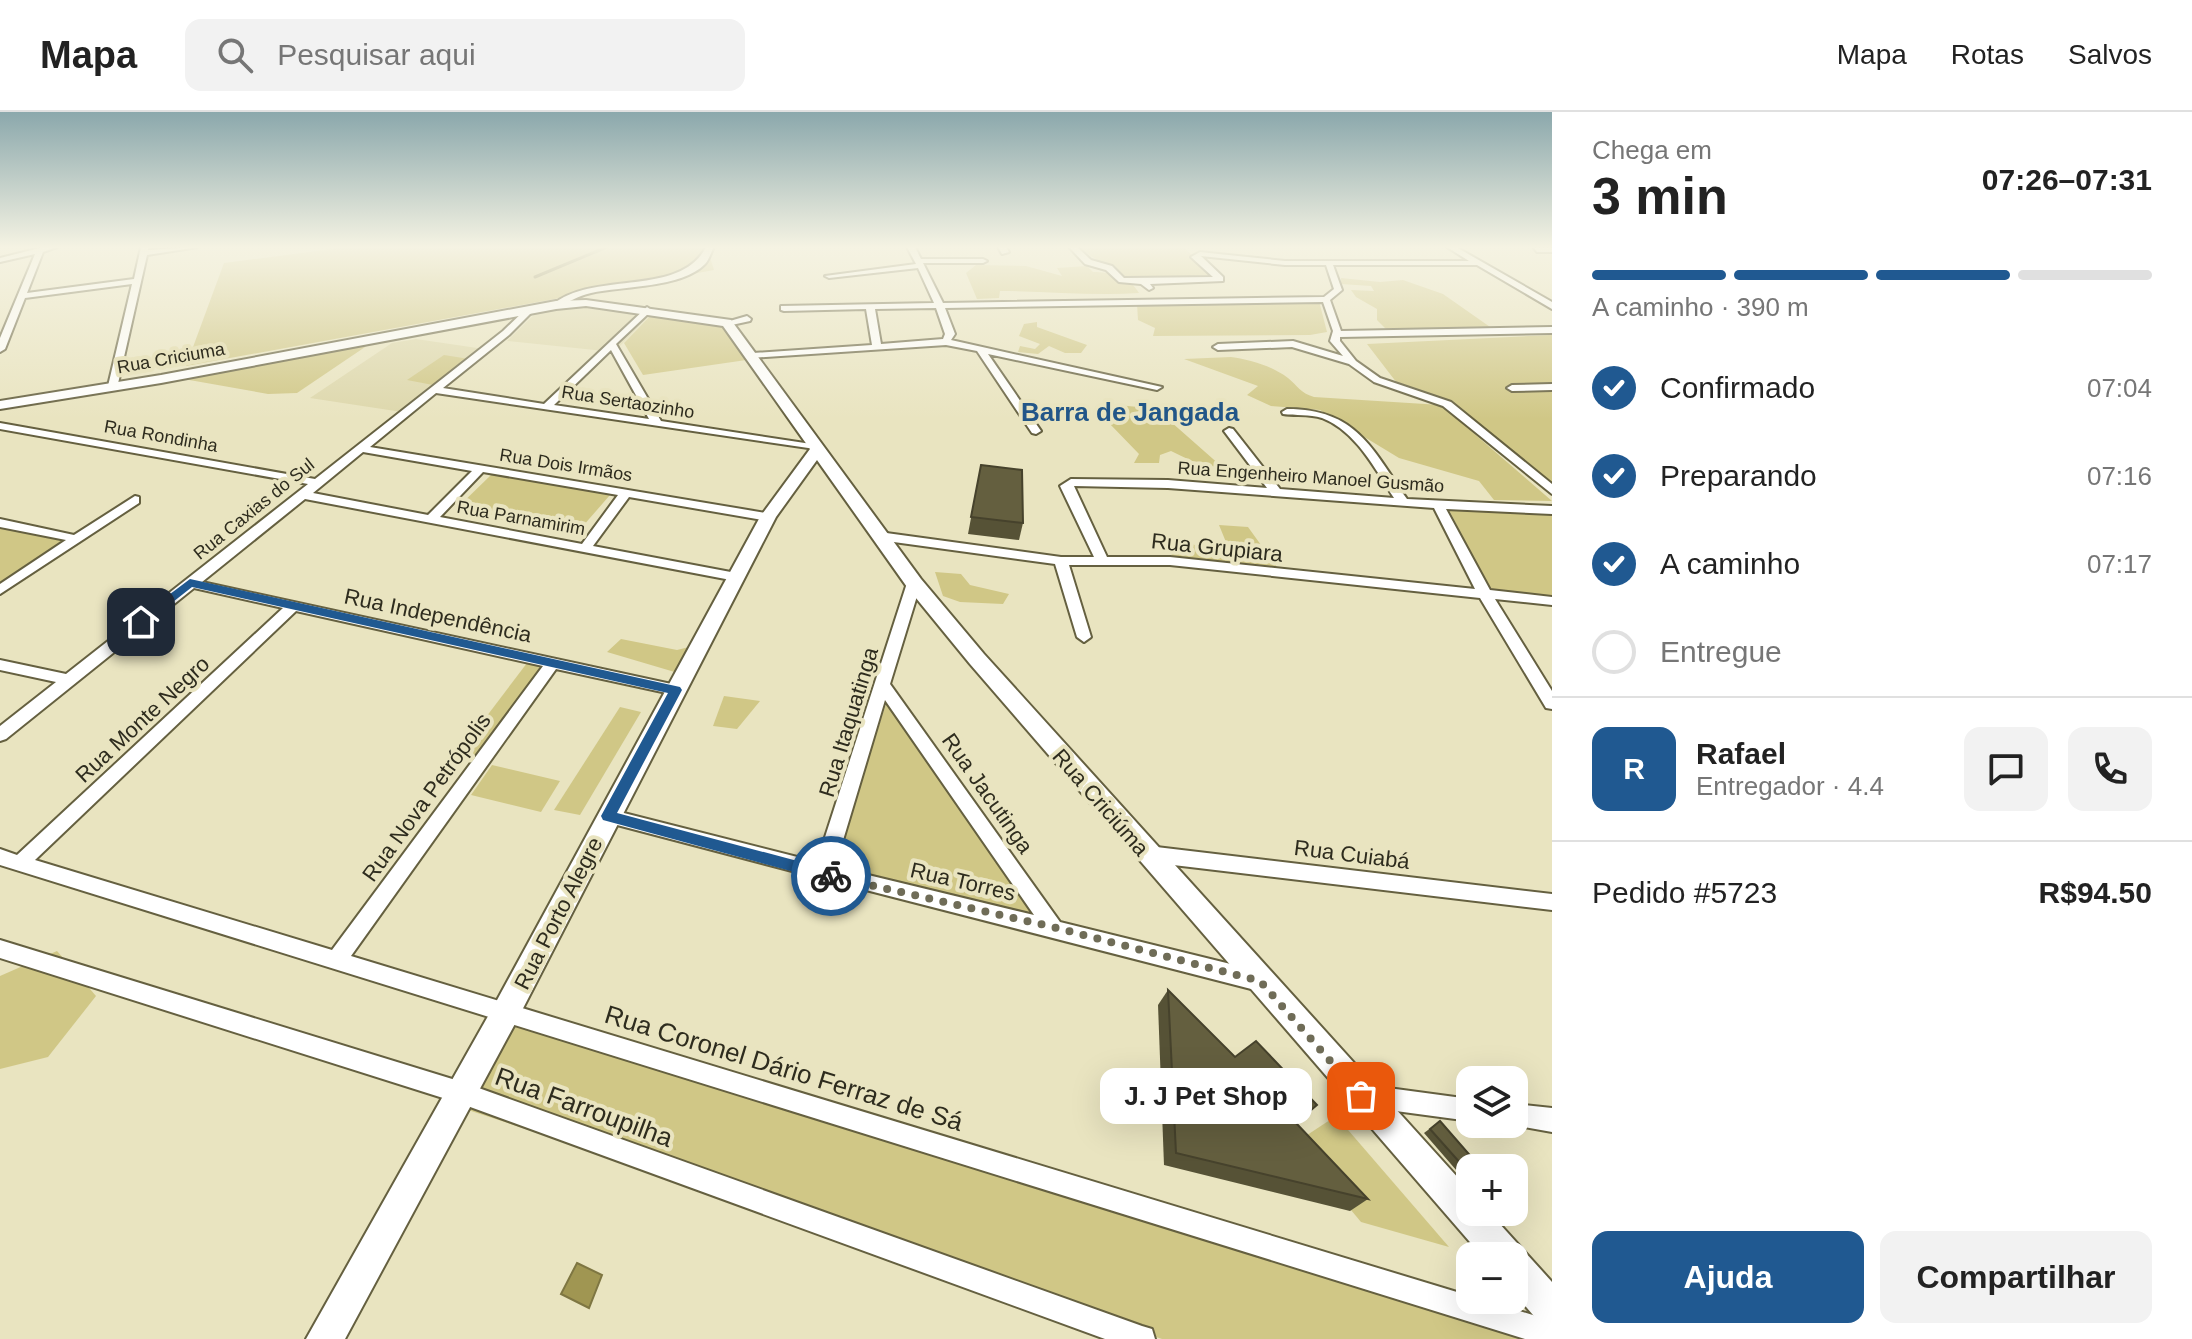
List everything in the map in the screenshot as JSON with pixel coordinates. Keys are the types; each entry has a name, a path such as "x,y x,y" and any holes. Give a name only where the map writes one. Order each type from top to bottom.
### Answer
{"main road":[{"name":"Rua Criciuma","path":"0,405 567,304"},
{"name":"Rua Criciuma","path":"597,304 737,321"},
{"name":"Rua Criciúma","path":"737,321 753,356 914,583 1147,854 1492,1242"},
{"name":"Rua Porto Alegre","path":"325,1339 506,1012 768,517 818,448"},
{"path":"1528,1282 1552,1309"}],"street":[{"path":"0,349 3,334 18,304"},
{"path":"113,386 131,304"},
{"path":"784,308 1091,304"},
{"path":"1328,304 1335,341 1353,363"},
{"path":"939,305 950,334 946,342"},
{"path":"870,307 877,346"},
{"path":"547,406 613,346 647,310"},
{"name":"Rua Caxias do Sul","path":"0,735 529,311"},
{"path":"1336,334 1552,330"},
{"path":"753,356 946,342 1157,387"},
{"path":"1218,347 1293,344 1353,363 1390,387 1447,404 1552,490"},
{"path":"613,346 656,422"},
{"path":"981,351 1036,431"},
{"path":"1512,388 1552,387"},
{"name":"Rua Sertaozinho","path":"433,390 818,448"},
{"path":"1287,412 1320,413 1342,423 1363,445 1403,502"},
{"name":"Rua Rondinha","path":"0,426 315,482"},
{"path":"1229,431 1275,491"},
{"name":"Rua Dois Irmãos","path":"358,448 768,517"},
{"path":"430,520 479,470"},
{"name":"Rua Engenheiro Manoel Gusmão","path":"1103,562 1066,486 1068,484 1125,482 1438,505 1552,510"},
{"path":"585,548 626,493"},
{"name":"Rua Parnamirim","path":"300,494 736,577"},
{"path":"0,590 135,500"},
{"path":"1438,505 1486,596 1552,704"},
{"path":"0,523 77,539"},
{"name":"Rua Grupiara","path":"879,536 1061,561 1170,561 1552,601"},
{"path":"1061,561 1084,637"},
{"name":"Rua Independência","path":"190,583 676,690"},
{"name":"Rua Itaquatinga","path":"823,874 914,583"},
{"name":"Rua Monte Negro","path":"10,860 293,606"},
{"name":"Rua Nova Petrópolis","path":"337,960 553,662"},
{"path":"0,665 68,680"},
{"name":"Rua Jacutinga","path":"883,686 1053,927"},
{"name":"Rua Torres","path":"608,816 823,874 1053,927 1260,981"},
{"name":"Rua Cuiabá","path":"1147,854 1552,902"},
{"name":"Rua Coronel Dário Ferraz de Sá","path":"10,860 1552,1334"},
{"name":"Rua Farroupilha","path":"0,949 462,1093 1142,1339"},
{"path":"1361,1096 1456,1108"},
{"path":"1528,1117 1552,1120"}],"shaded area":[{"path":"209,304 526,304 186,366"},
{"path":"567,304 656,310 614,352 507,341 542,307"},
{"path":"1137,304 1320,304 1327,332 1310,335 1153,336 1155,328 1138,320"},
{"path":"1369,304 1458,304 1493,329 1389,332 1377,320 1377,309"},
{"path":"656,310 727,320 760,358 643,375 624,343"},
{"path":"1037,322 1037,327 1087,345 1081,353 1065,353 1049,346 1038,354 1018,352 1020,346 1035,349 1040,344 1019,336 1024,324"},
{"path":"1552,335 1552,487 1466,415 1438,397 1400,387 1367,344"},
{"path":"416,339 484,349 402,412 310,398 392,343"},
{"path":"371,343 297,393 268,394 178,378"},
{"path":"444,355 469,359 433,385 407,380"},
{"path":"1231,357 1274,370 1314,397 1441,405 1552,501 1494,500 1479,481 1399,458 1320,410 1271,406 1247,395 1258,386 1184,359"},
{"path":"1118,405 1148,408 1151,414 1162,414 1221,466 1204,467 1171,451 1160,455 1159,463 1134,463 1139,454 1109,423 1118,411"},
{"path":"492,474 610,495 576,534 454,511"},
{"path":"1448,508 1552,511 1552,596 1491,592"},
{"path":"0,523 77,539 0,590"},
{"path":"1219,525 1248,527 1279,570 1173,558 1167,544 1177,539 1204,548 1228,547"},
{"path":"935,572 961,574 970,585 1009,594 1003,604 960,602 943,596"},
{"path":"621,639 677,650 689,647 699,652 678,673 607,652"},
{"path":"527,663 554,669 488,762 458,754"},
{"path":"889,695 1055,929 830,875"},
{"path":"724,696 760,701 737,729 713,726"},
{"path":"620,707 641,712 580,815 554,810"},
{"path":"492,765 560,781 541,812 471,795"},
{"path":"57,951 96,996 48,1057 0,1069 0,976"},
{"path":"520,1009 1456,1308 1456,1314 1474,1314 1552,1339 1162,1339 465,1109"},
{"path":"1336,1116 1449,1247 1361,1222 1295,1143"},
{"path":"577,1263 602,1275 589,1308 561,1294"}],"building":[{"path":"981,465 1022,470 1023,523 971,517"},
{"path":"1168,990 1235,1057 1256,1041 1317,1105 1296,1123 1368,1199 1176,1153"},
{"path":"1440,1121 1469,1154 1456,1154 1456,1158 1430,1129"}],"way so far":[{"path":"831,876 1053,927 1260,981 1361,1096"}],"place":[{"name":"J. J Pet Shop","path":"1361,1096"}],"district":[{"name":"Barra de Jangada","path":"1130,412"}],"route":[{"path":"141,622 190,583 676,690 608,816 831,876"}]}
